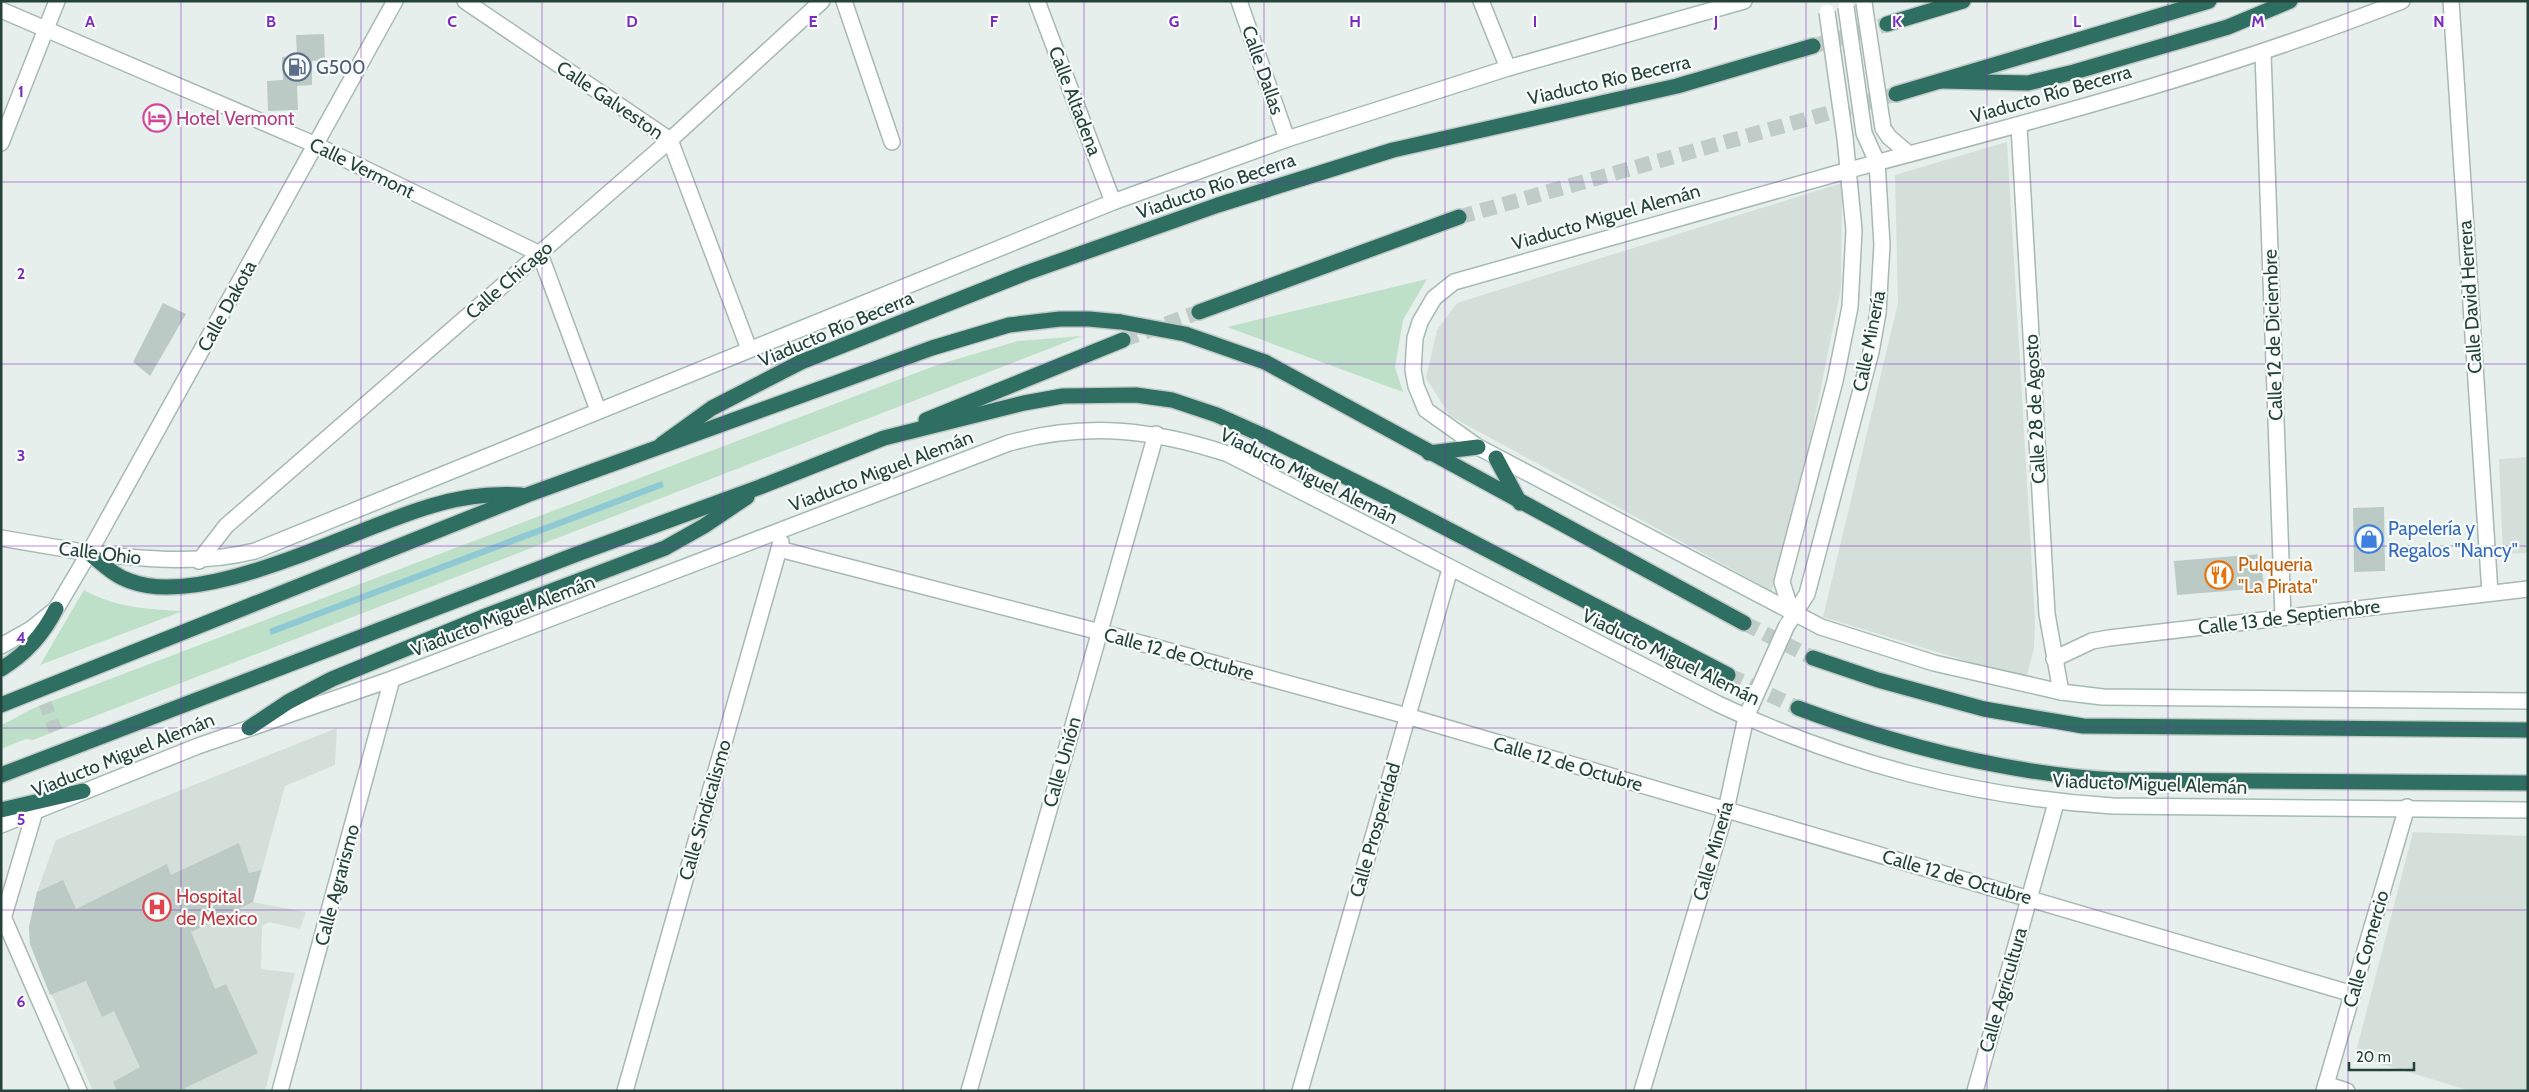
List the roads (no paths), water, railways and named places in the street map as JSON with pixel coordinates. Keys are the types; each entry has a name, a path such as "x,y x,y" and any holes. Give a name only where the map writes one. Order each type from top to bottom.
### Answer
{"highway":[{"path":"1887,24 1963,1"},
{"path":"1896,94 2209,1"},
{"path":"1941,81 2028,82 2074,72 2228,27 2290,1"},
{"name":"Viaducto Río Becerra","path":"662,444 712,408 801,362 1026,273 1218,205 1393,150 1678,86 1813,46"},
{"path":"1199,312 1459,217"},
{"path":"1,705 527,495 662,444 932,348 1009,325 1060,319 1121,322 1185,334 1265,362 1520,503 1744,623"},
{"path":"884,438 1123,340"},
{"name":"Viaducto Miguel Alemán","path":"1,775 559,561 760,487 884,438 1024,403 1063,396 1136,395 1172,400 1217,415 1264,436 1728,675"},
{"path":"1429,453 1478,447"},
{"path":"1496,458 1520,503"},
{"path":"249,728 288,702 332,679 488,616 665,548 704,526 760,487"},
{"path":"89,553 129,581 158,587 191,586 253,572 430,506 477,496 527,495"},
{"path":"1,669 32,645 49,623 56,610"},
{"path":"1814,658 1878,680 1984,709 2083,726 2528,730"},
{"name":"Viaducto Miguel Alemán","path":"1798,708 1843,724 1928,749 1985,763 2075,778 2528,783"},
{"path":"1,810 83,791"}],"street":[{"path":"1,143 57,1"},
{"name":"Calle Dakota","path":"56,610 395,1"},
{"name":"Calle Galveston","path":"465,1 670,140 749,349"},
{"name":"Calle Chicago","path":"199,561 226,526 670,140 822,1"},
{"path":"844,1 892,142"},
{"name":"Calle Altadena","path":"1037,1 1113,202"},
{"name":"Calle Dallas","path":"1239,1 1287,138"},
{"path":"1481,1 1508,68"},
{"path":"199,561 229,558 255,551 1113,202 1287,138 1508,68 1744,1"},
{"name":"Viaducto Río Becerra","path":"1849,170 2019,126 2263,53 2402,1"},
{"name":"Calle David Herrera","path":"2451,1 2490,593"},
{"path":"1865,2 1883,128 1889,137 1909,154"},
{"name":"Calle Minería","path":"1642,1091 1726,810 1749,711 1790,619 1807,594 1871,352 1881,280 1882,245 1876,162 1864,133 1846,4"},
{"name":"Calle Minería","path":"1790,619 1782,582 1835,381 1850,307 1854,230 1845,138 1826,7"},
{"name":"Calle Vermont","path":"1,10 45,31 316,145 540,254"},
{"name":"Calle 12 de Diciembre","path":"2263,53 2283,617"},
{"name":"Calle 28 de Agosto","path":"2019,126 2047,614 2061,692"},
{"name":"Viaducto Miguel Alemán","path":"1849,170 1466,277 1444,290 1426,310 1415,338 1413,370 1416,386 1426,410 1496,458 1790,619 1934,662 2061,692 2103,697 2528,701"},
{"path":"540,254 598,410"},
{"name":"Viaducto Miguel Alemán","path":"1,825 83,791 249,728 392,679 1009,443 1055,432 1106,429 1156,434 1228,454 1450,569 1749,711 1780,732 1854,760 1973,789 2056,803 2114,806 2407,807 2528,810"},
{"name":"Calle Unión","path":"969,1091 1156,434"},
{"name":"Calle Sindicalismo","path":"625,1091 785,530"},
{"name":"Calle Ohio","path":"1,538 89,553 163,560 199,561"},
{"name":"Calle 12 de Octubre","path":"779,549 1100,632 1407,716 2029,897 2353,994"},
{"name":"Calle Prosperidad","path":"1300,1091 1450,569"},
{"name":"Calle 13 de Septiembre","path":"2054,660 2092,641 2528,589"},
{"path":"1,646 31,629 56,610"},
{"name":"Calle Agrarismo","path":"280,1091 392,679"},
{"name":"Calle Agricultura","path":"1975,1091 2056,803"},
{"name":"Calle Comercio","path":"2325,1087 2407,807"},
{"path":"35,812 2,917 79,1091"},
{"path":"2325,1087 2347,1091"}],"water":[{"path":"662,481 664,487 271,635 269,629"}],"tunnel":[{"path":"1813,46 1887,24"},
{"path":"1459,217 1896,94"},
{"path":"1123,340 1199,312"},
{"path":"1744,623 1813,658"},
{"path":"1728,675 1798,708"}],"place":[{"name":"G500","path":"297,67"},
{"name":"Hotel Vermont","path":"157,118"},
{"name":"Papelería y Regalos \"Nancy\"","path":"2369,539"},
{"name":"Pulqueria \"La Pirata\"","path":"2219,575"},
{"name":"Hospital de Mexico","path":"157,907"}]}
